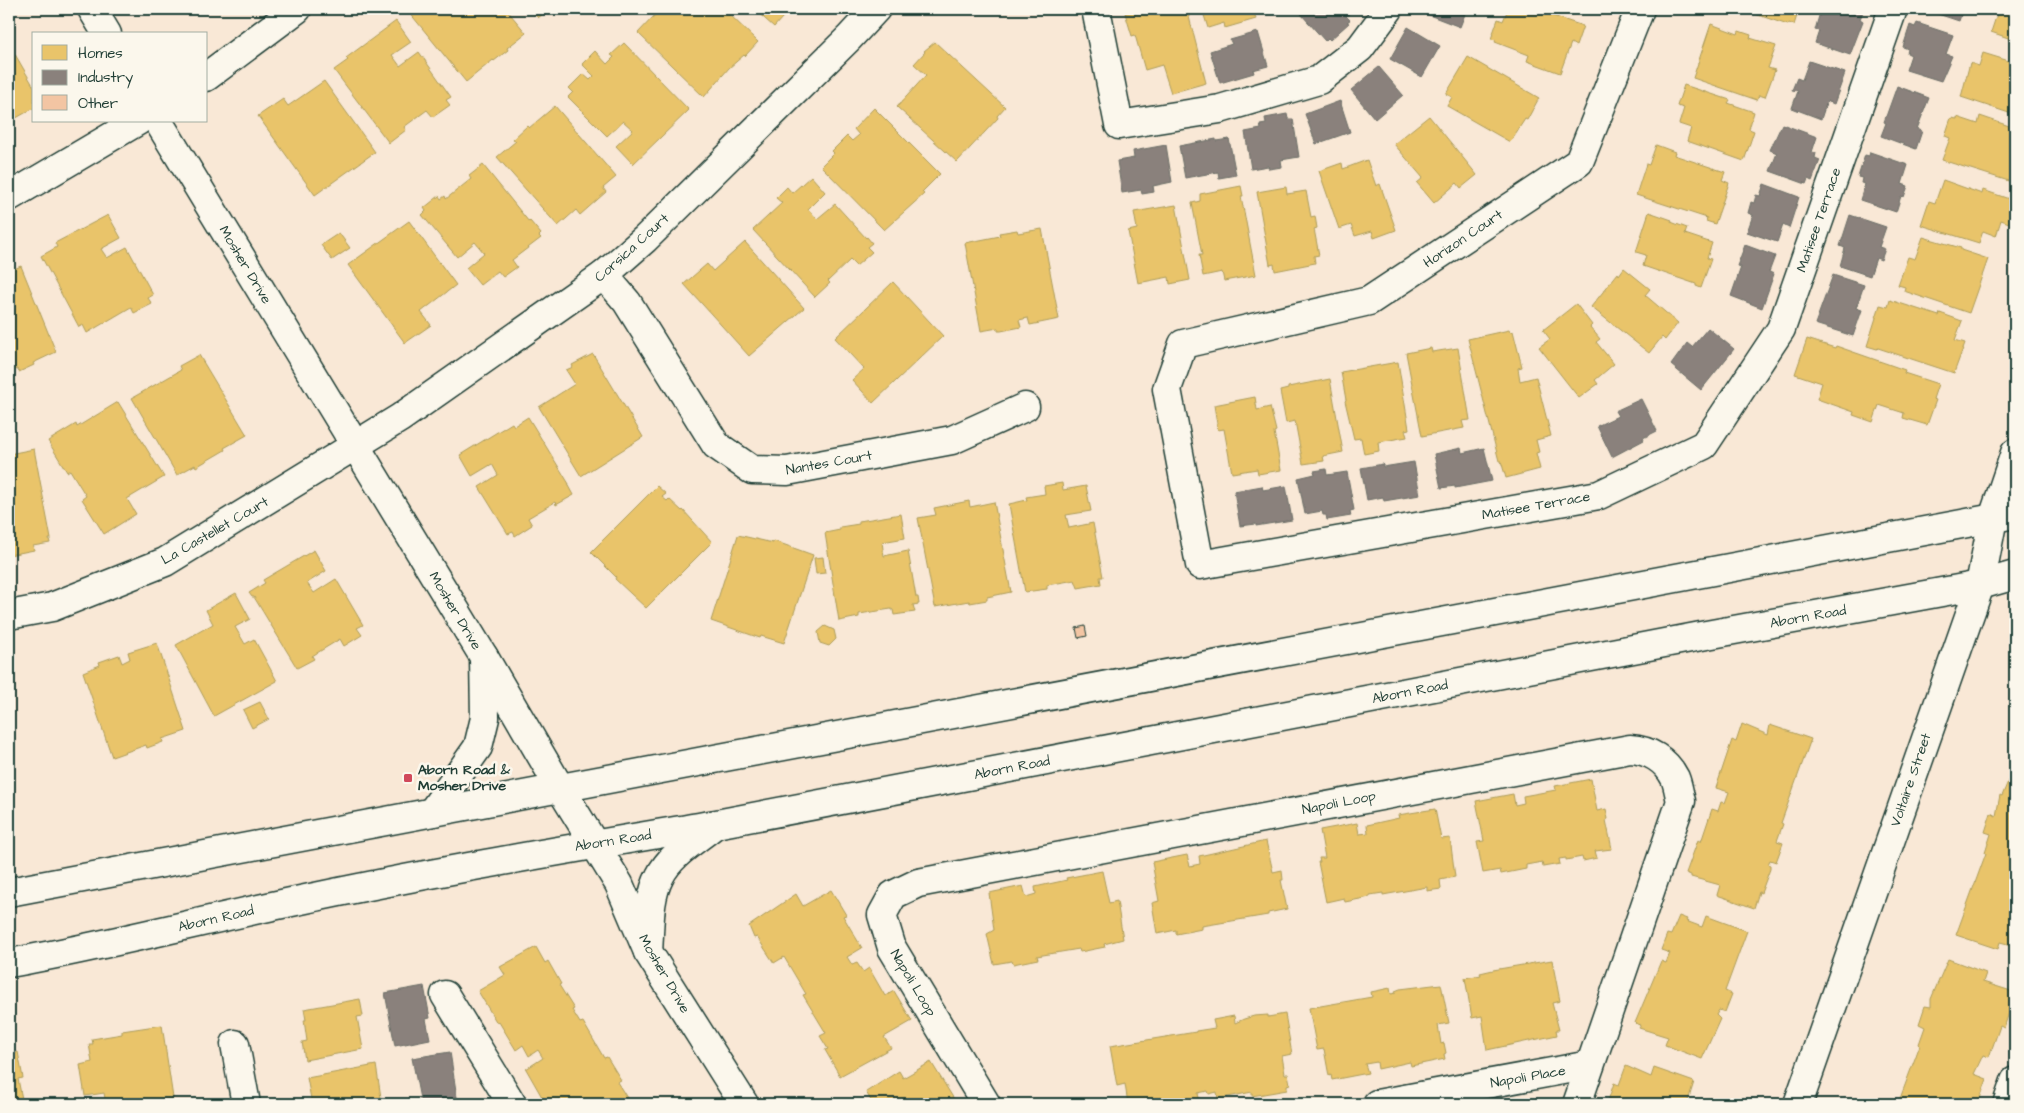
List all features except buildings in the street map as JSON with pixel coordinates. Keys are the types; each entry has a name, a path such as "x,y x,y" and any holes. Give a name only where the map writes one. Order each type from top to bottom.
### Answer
{"street":[{"path":"92,9 106,32"},
{"path":"208,76 297,9"},
{"name":"Corsica Court","path":"355,446 400,418 604,275 645,240 850,38 876,9"},
{"path":"1096,9 1119,126 1220,109 1319,80 1360,48 1389,9"},
{"name":"Horizon Court","path":"1183,344 1370,301 1579,162 1640,9"},
{"name":"Matisee Terrace","path":"1183,344 1166,389 1200,565 1599,495 1704,445 1781,328 1893,9"},
{"path":"9,197 136,122"},
{"name":"Mosher Drive","path":"159,122 484,657 560,788 619,884 648,952 744,1104"},
{"name":"Nantes Court","path":"604,275 627,302 716,445 752,470 787,471 952,440 1025,407"},
{"name":"La Castellet Court","path":"9,615 52,607 165,562 355,446"},
{"name":"Voltaire Street","path":"1798,1104 2004,516 2015,453"},
{"path":"9,892 2004,516"},
{"name":"Aborn Road","path":"9,963 66,953 297,901 594,844 716,824 1691,638 1980,585 2015,575"},
{"path":"432,812 478,747 485,718 484,657"},
{"name":"Napoli Loop","path":"986,1104 892,948 882,916 892,895 918,883 1630,749 1644,750 1662,761 1675,778 1681,802 1577,1104"},
{"path":"648,952 652,902 660,875 674,858 716,824"},
{"path":"444,995 512,1104"},
{"path":"235,1044 246,1104"},
{"name":"Napoli Place","path":"1377,1104 1590,1065"},
{"path":"2007,1104 2015,1081"}],"place":[{"name":"Aborn Road & Mosher Drive","path":"408,778"}]}
